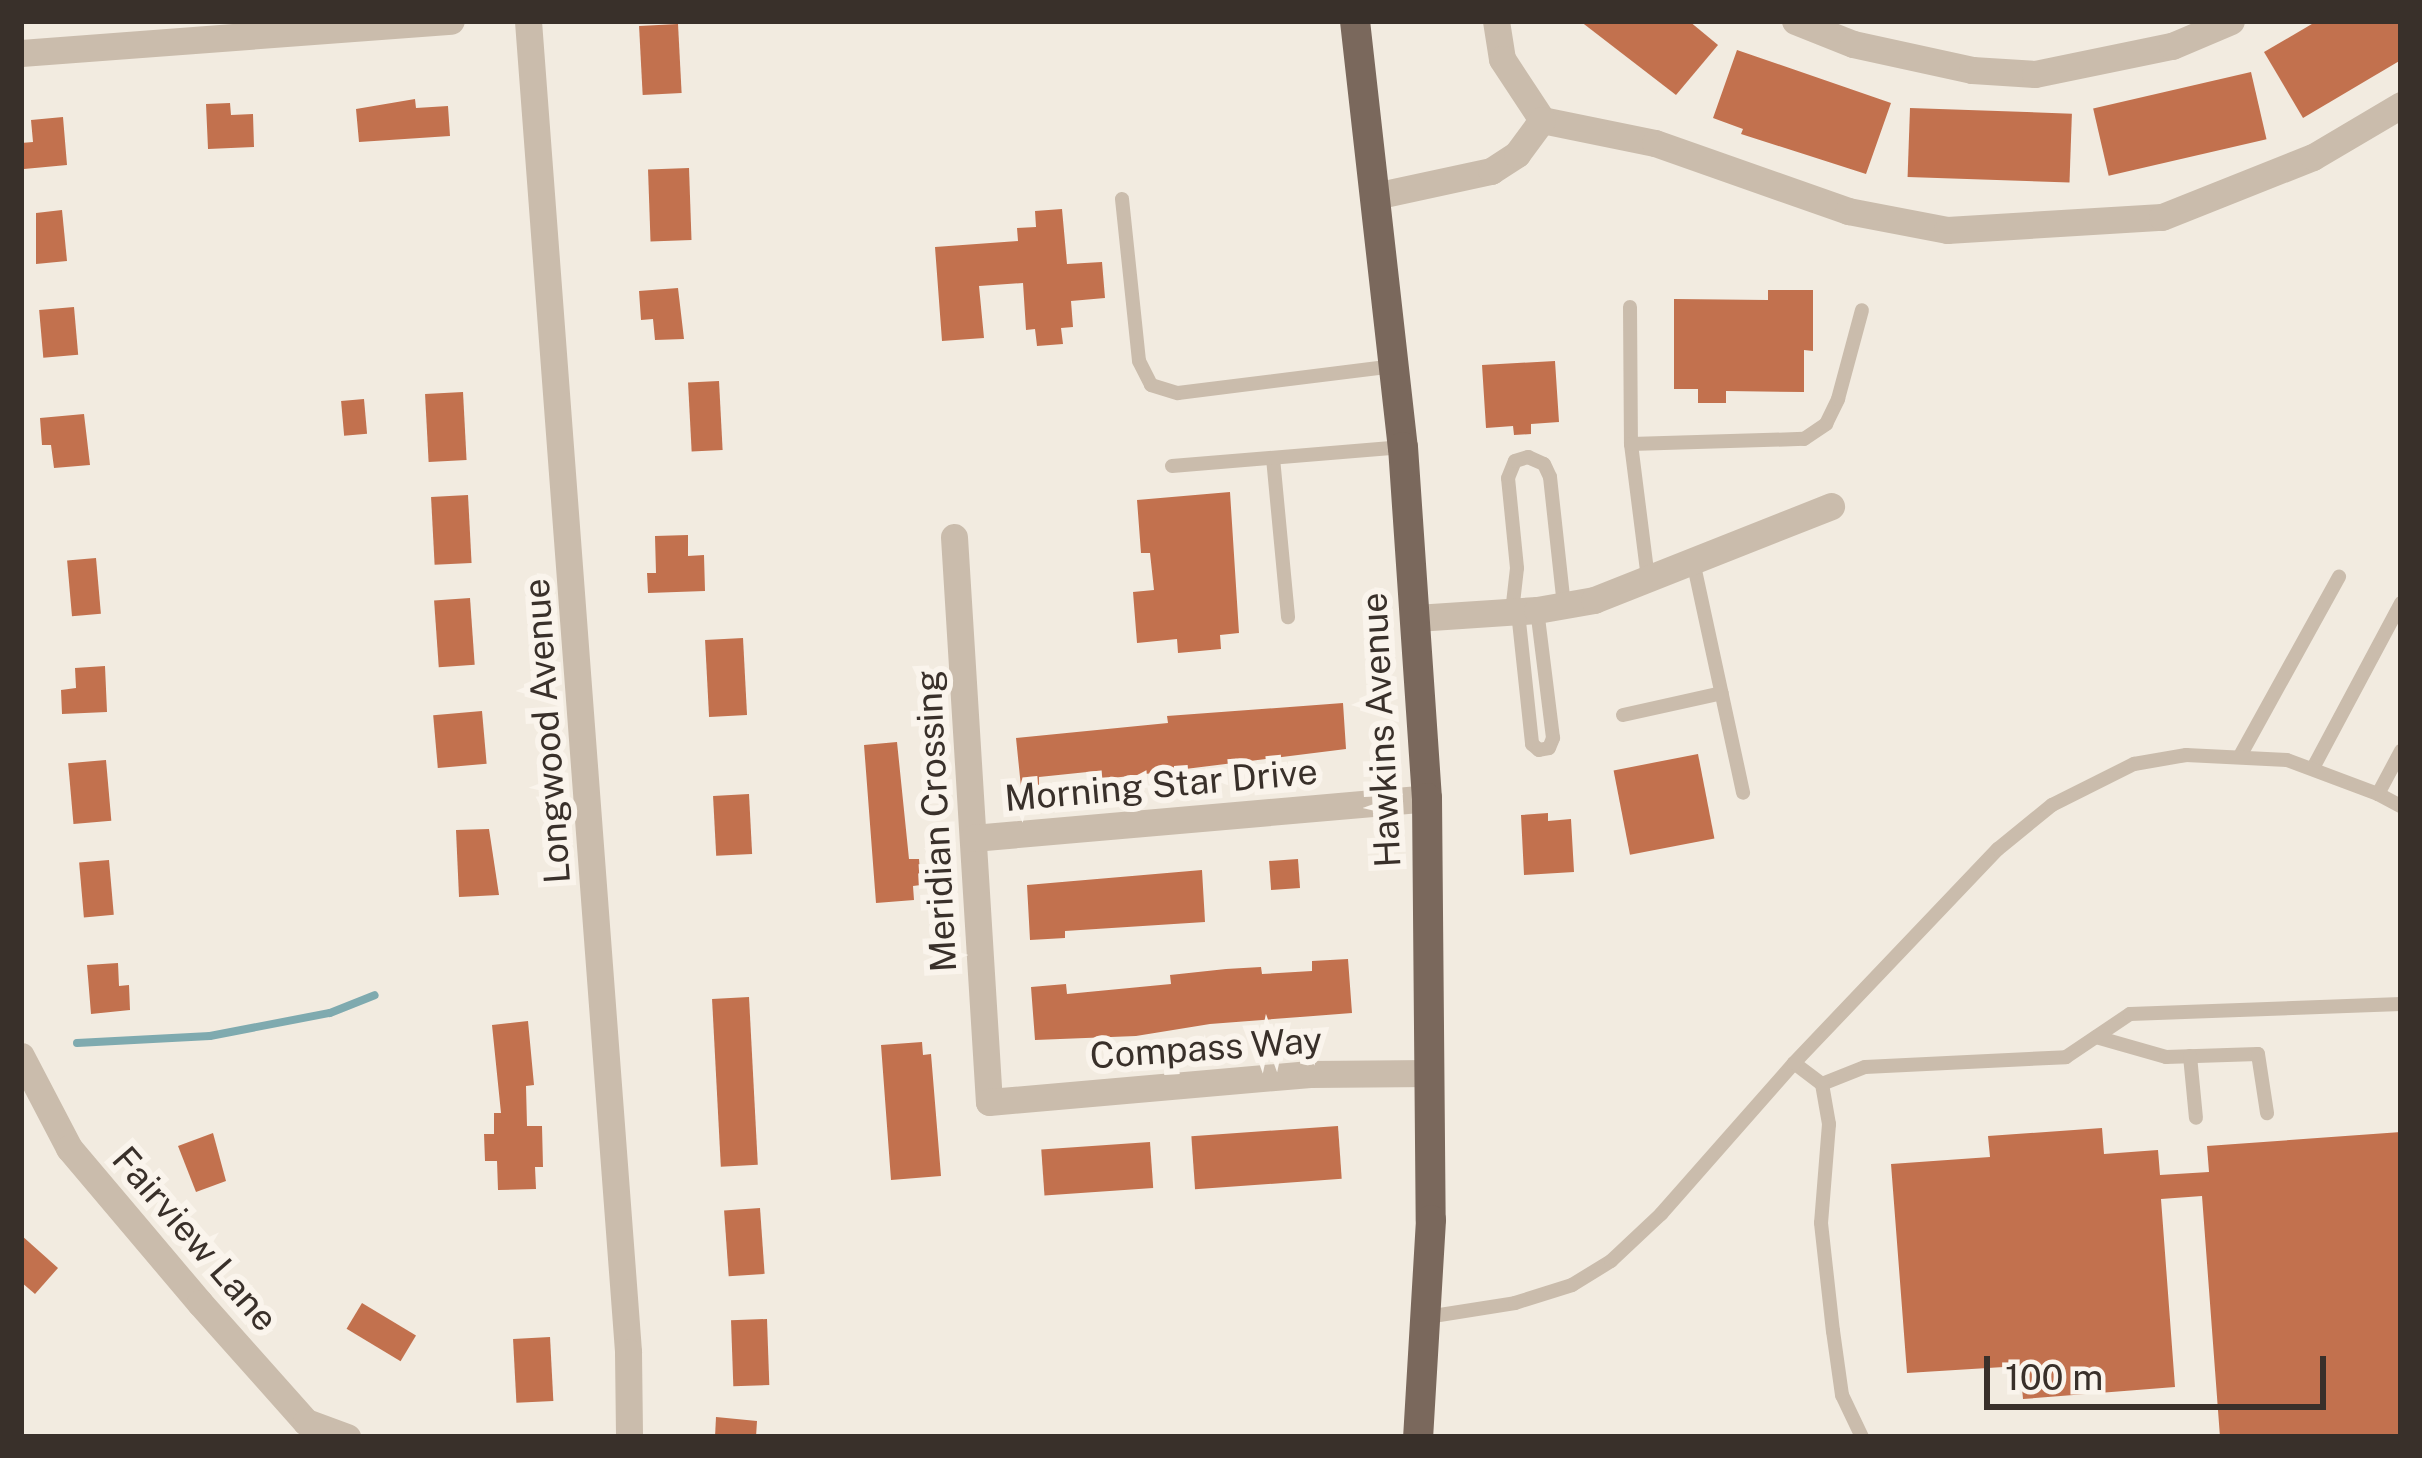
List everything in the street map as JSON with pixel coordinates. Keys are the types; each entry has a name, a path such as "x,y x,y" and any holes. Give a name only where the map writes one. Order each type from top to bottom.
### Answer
{"main road":[{"name":"Hawkins Avenue","path":"1355,21 1403,447 1427,798 1427,1317 1418,1437"}],"street":[{"path":"21,52 452,21"},
{"name":"Longwood Avenue","path":"528,21 628,1352 629,1437"},
{"path":"1496,21 1502,59 1542,120 1655,143 1848,211 1947,230 2162,217 2313,158 2401,105"},
{"path":"1795,21 1852,44 1972,70 2036,74 2172,46 2231,21"},
{"path":"1375,196 1492,171 1517,154 1542,120"},
{"path":"1416,618 1533,610 1648,578 1831,506"},
{"name":"Meridian Crossing","path":"954,537 989,1102"},
{"name":"Morning Star Drive","path":"974,838 1427,798"},
{"name":"Fairview Lane","path":"21,1056 50,1120 69,1148 296,1429 347,1437"},
{"name":"Compass Way","path":"989,1102 1310,1075 1430,1073"}],"lane":[{"path":"1122,199 1138,361 1150,385 1178,393 1394,367"},
{"path":"1630,307 1631,444 1648,578"},
{"path":"1631,444 1804,439 1826,424 1838,399 1862,310"},
{"path":"1172,466 1403,447"},
{"path":"1533,610 1532,744 1539,751 1549,748 1552,738 1533,610 1517,568 1508,478 1514,460 1528,457 1544,464 1550,477 1533,610"},
{"path":"1273,458 1288,617"},
{"path":"1693,560 1743,794"},
{"path":"2240,756 2339,577"},
{"path":"2313,768 2401,603"},
{"path":"1623,715 1721,693"},
{"path":"2378,794 2401,751"},
{"path":"1427,1317 1515,1303 1572,1285 1611,1261 1661,1214 1794,1063 1998,850 2052,805 2134,764 2186,755 2240,756 2313,768 2401,806"},
{"path":"1822,1084 1865,1067 2066,1058 2129,1015 2401,1004"},
{"path":"2096,1037 2140,1054 2258,1054 2267,1113"},
{"path":"2190,1056 2196,1118"},
{"path":"1794,1063 1822,1084 1828,1124 1821,1223 1832,1331 1842,1395 1862,1437"}],"building":[{"path":"1580,21 1689,21 1718,45 1676,95"},
{"path":"2317,21 2401,21 2401,60 2303,118 2264,52"},
{"path":"678,24 682,93 643,95 639,26"},
{"path":"1737,50 1891,103 1866,174 1741,134 1743,129 1713,118"},
{"path":"2251,72 2267,139 2109,176 2093,108"},
{"path":"415,99 416,108 448,106 450,136 359,142 356,109"},
{"path":"230,103 231,115 253,114 254,147 208,149 206,104"},
{"path":"1910,108 2072,114 2069,183 1908,177"},
{"path":"63,117 67,165 24,169 21,143 33,142 31,120"},
{"path":"689,168 692,240 651,241 648,169"},
{"path":"1062,209 1067,264 1102,262 1105,298 1071,301 1073,327 1061,328 1063,344 1037,346 1035,329 1026,330 1023,283 979,286 984,338 942,341 935,247 1018,241 1017,228 1036,227 1035,211"},
{"path":"62,210 67,261 36,264 36,213"},
{"path":"678,288 684,339 655,340 653,319 641,320 639,291"},
{"path":"1768,290 1813,290 1813,351 1804,350 1804,392 1726,391 1726,403 1698,403 1698,389 1674,389 1674,299 1768,300"},
{"path":"74,307 78,355 43,358 39,310"},
{"path":"1555,361 1559,422 1531,424 1531,434 1514,435 1513,426 1486,428 1482,365"},
{"path":"719,381 723,450 692,452 688,383"},
{"path":"463,392 467,460 429,462 425,394"},
{"path":"364,399 367,434 344,436 341,401"},
{"path":"84,414 90,465 54,468 51,445 42,445 40,418"},
{"path":"1230,492 1239,633 1220,635 1221,649 1178,653 1177,639 1137,643 1133,592 1154,590 1150,553 1141,553 1137,500"},
{"path":"468,495 472,563 435,565 431,497"},
{"path":"688,535 688,556 704,555 705,591 648,593 647,573 656,573 655,536"},
{"path":"96,558 101,614 72,616 67,561"},
{"path":"470,598 475,665 439,667 434,601"},
{"path":"743,638 747,715 709,717 705,640"},
{"path":"105,666 107,712 62,714 61,690 76,688 75,668"},
{"path":"1343,703 1346,749 1121,777 1098,779 1097,771 1039,777 1039,785 1021,787 1016,738 1168,723 1167,716"},
{"path":"482,711 487,764 438,768 433,715"},
{"path":"897,742 909,859 919,859 921,885 913,886 914,900 876,903 864,745"},
{"path":"1698,754 1714,838 1630,855 1614,770"},
{"path":"106,760 111,821 73,824 68,763"},
{"path":"749,794 752,854 716,856 713,796"},
{"path":"1548,813 1548,821 1571,819 1574,872 1524,875 1521,815"},
{"path":"489,829 499,895 459,897 456,830"},
{"path":"1298,859 1300,888 1271,890 1269,861"},
{"path":"109,860 114,915 84,917 79,863"},
{"path":"1202,870 1205,922 1065,931 1065,938 1030,940 1027,885"},
{"path":"1348,959 1352,1013 1210,1024 1136,1036 1035,1040 1031,987 1066,984 1067,994 1171,984 1170,975 1226,969 1261,967 1262,974 1312,971 1312,961"},
{"path":"118,963 119,986 129,985 130,1010 91,1014 87,965"},
{"path":"749,997 758,1165 721,1167 712,999"},
{"path":"528,1021 534,1085 526,1086 527,1126 542,1126 543,1167 535,1167 536,1189 498,1190 497,1161 485,1161 484,1134 494,1134 494,1113 501,1113 492,1025"},
{"path":"922,1042 923,1055 931,1054 941,1176 891,1180 881,1045"},
{"path":"1338,1126 1342,1179 1195,1189 1191,1136"},
{"path":"2102,1128 2104,1154 2158,1150 2160,1175 2209,1172 2207,1146 2401,1132 2401,1437 2220,1437 2202,1196 2161,1199 2175,1387 2023,1399 2020,1366 1907,1373 1891,1164 1990,1157 1988,1136"},
{"path":"213,1133 226,1181 196,1192 178,1146"},
{"path":"1150,1142 1153,1188 1044,1195 1041,1150"},
{"path":"760,1208 765,1274 729,1276 724,1211"},
{"path":"21,1235 58,1268 35,1294 21,1282"},
{"path":"362,1303 416,1335 401,1361 347,1329"},
{"path":"767,1319 769,1385 733,1386 731,1320"},
{"path":"550,1337 553,1401 516,1403 513,1339"},
{"path":"716,1417 757,1421 756,1437 715,1437"}],"waterway":[{"path":"77,1043 210,1036 330,1013 375,995"}]}
